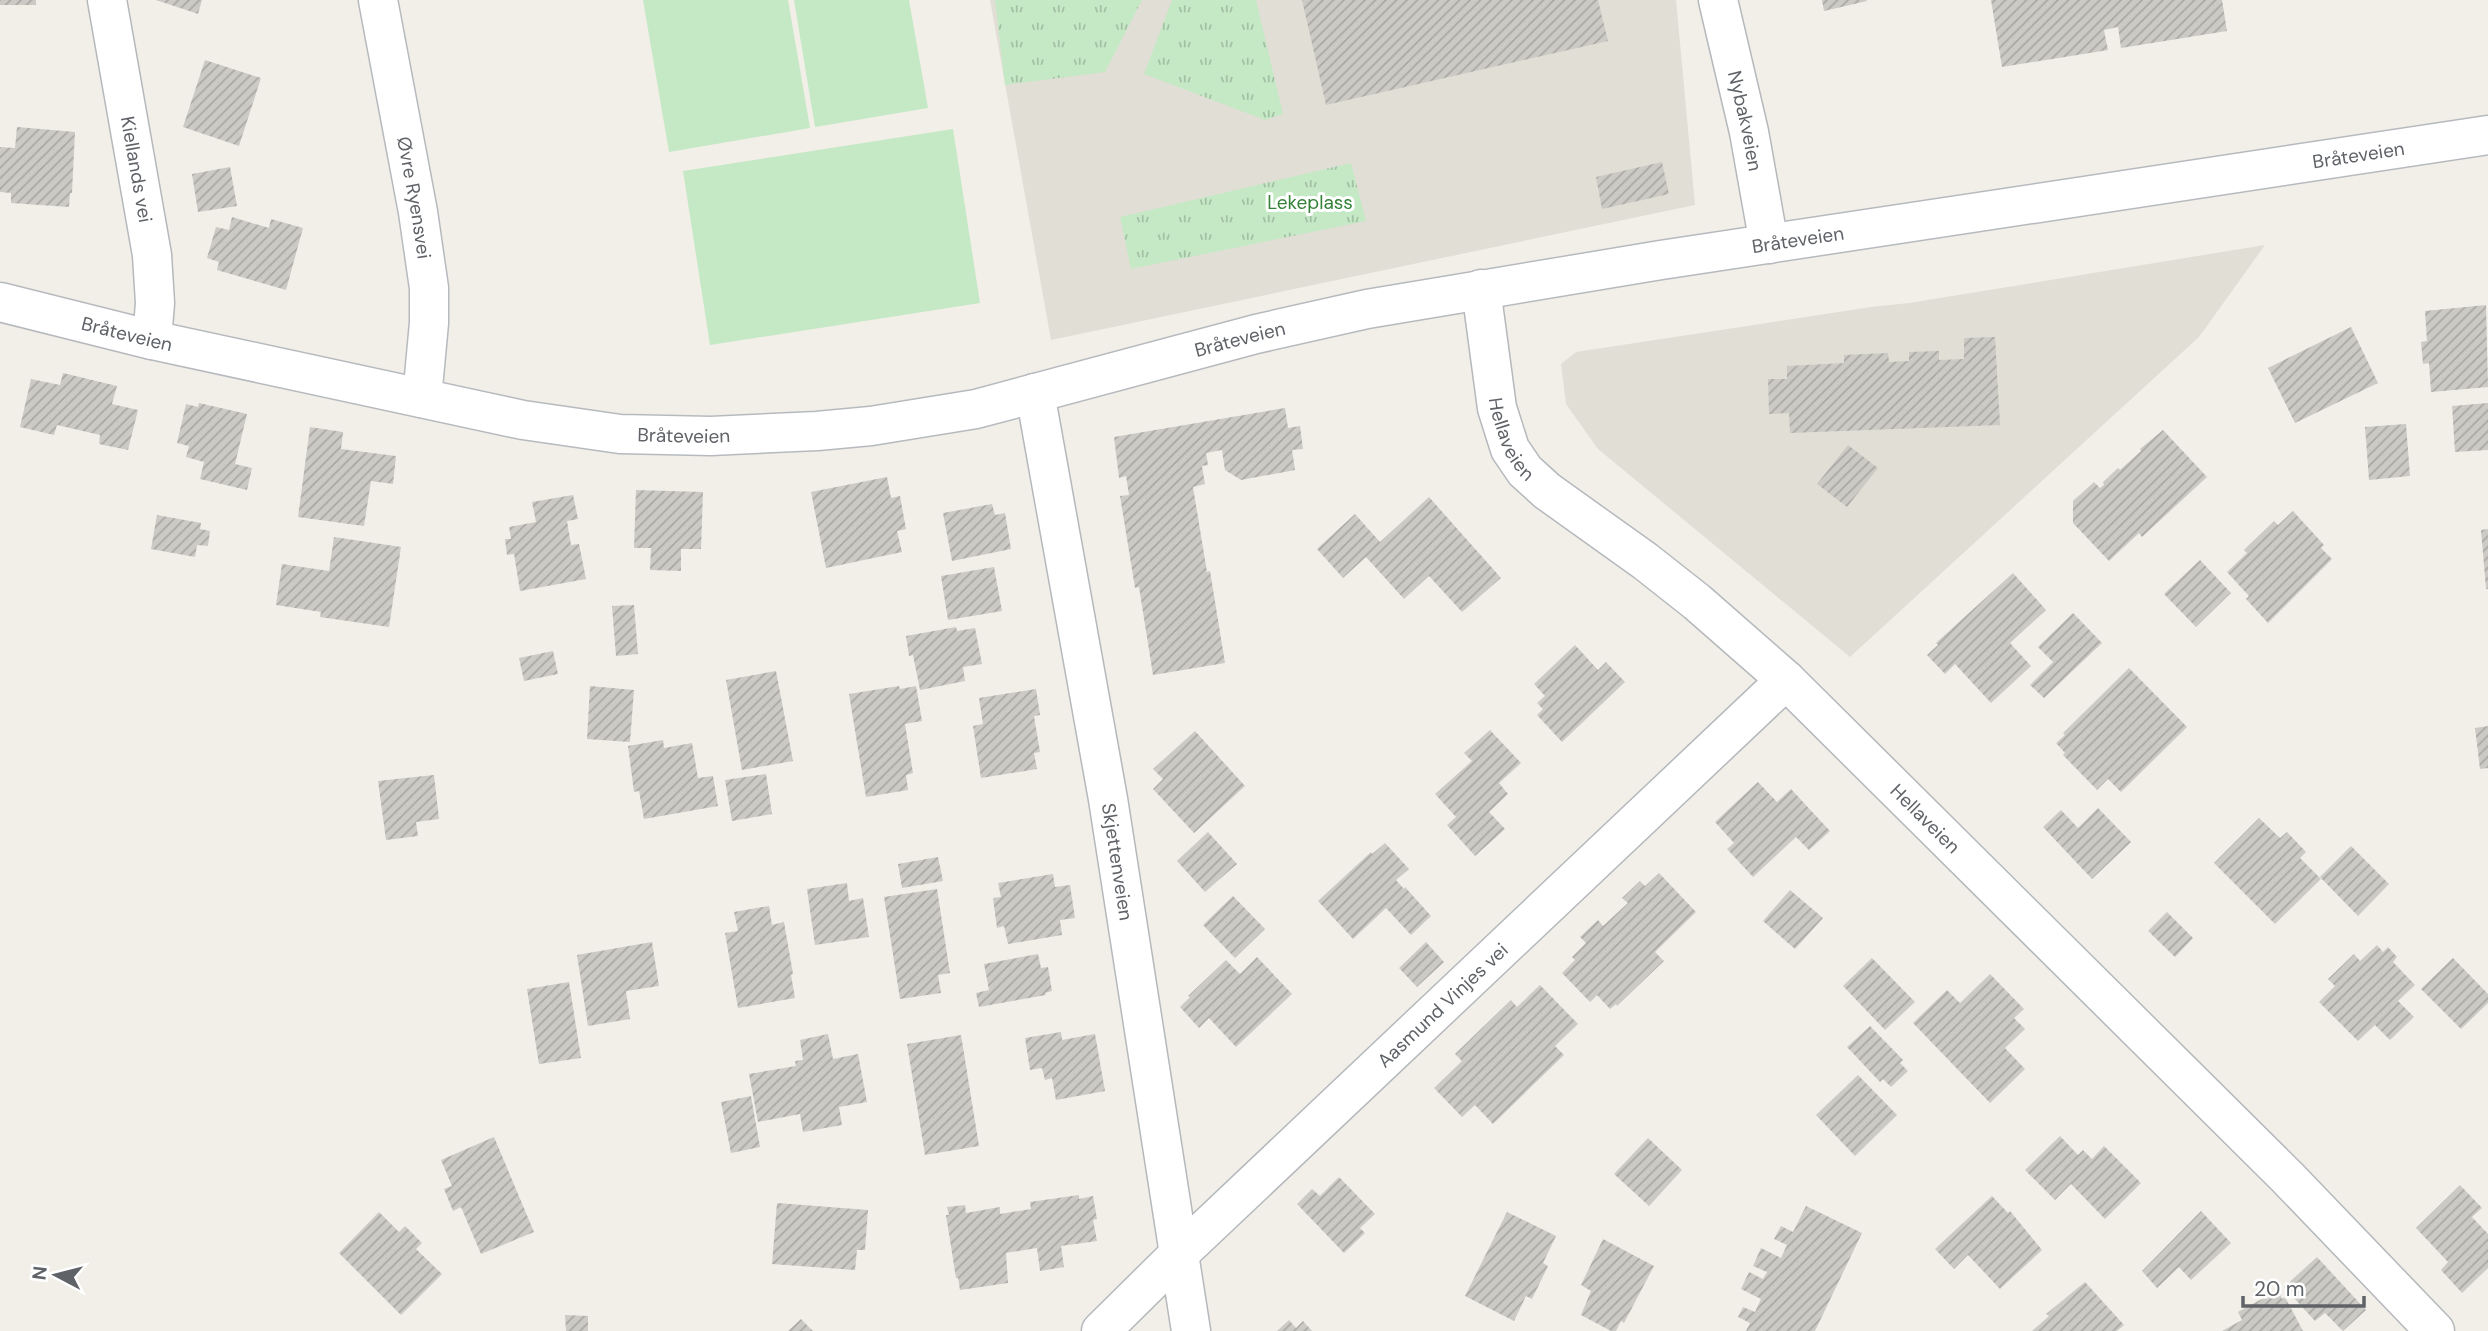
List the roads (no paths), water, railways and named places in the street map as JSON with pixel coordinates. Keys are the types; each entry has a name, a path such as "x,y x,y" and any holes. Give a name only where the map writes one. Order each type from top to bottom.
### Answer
{"street":[{"name":"Kiellands vei","path":"107,0 152,255 155,303 152,340"},
{"name":"Øvre Ryensvei","path":"379,0 418,212 429,288 429,323 422,398"},
{"name":"Nybakveien","path":"1718,0 1749,132 1769,244"},
{"name":"Bråteveien","path":"0,302 152,340 576,429 620,434 684,436 817,431 871,426 976,409 1310,322 1481,289 2488,135"},
{"name":"Hellaveien","path":"1481,289 1497,408 1510,449 1525,471 1547,491 1697,602 1786,680 2288,1178 2435,1331"},
{"name":"Skjettenveien","path":"1035,393 1108,799 1191,1331"},
{"name":"Aasmund Vinjes vei","path":"1101,1331 1786,680"}],"park label":[{"name":"Lekeplass","path":"1310,202"}]}
